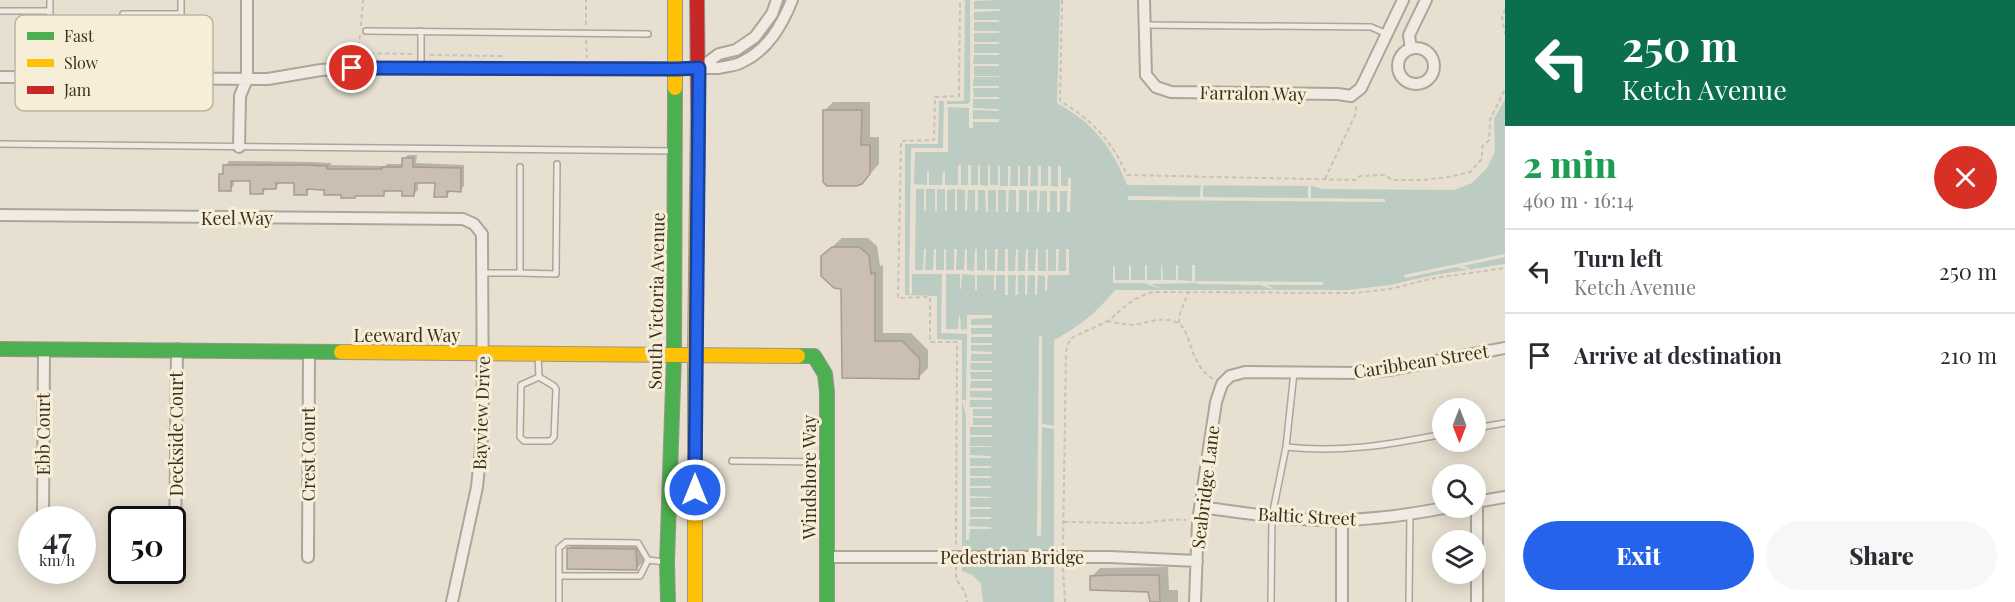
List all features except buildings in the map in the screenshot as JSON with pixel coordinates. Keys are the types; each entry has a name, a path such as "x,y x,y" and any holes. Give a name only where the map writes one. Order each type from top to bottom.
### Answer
{"main road":[{"name":"South Victoria Avenue","path":"668,602 667,562 674,356 675,0"},
{"path":"694,602 699,68 697,0"},
{"name":"Leeward Way","path":"0,349 814,356"},
{"name":"Windshore Way","path":"814,356 825,374 827,602"}],"street":[{"path":"239,147 240,96 247,79 248,0"},
{"path":"699,68 719,54 736,50 755,37 771,14 777,0"},
{"path":"213,78 268,79 321,70 352,68 719,68 741,63 763,48 782,25 792,0"},
{"path":"1144,0 1144,25"},
{"path":"1351,96 1360,88 1403,0"},
{"path":"1411,49 1410,35 1426,0"},
{"name":"Farralon Way","path":"1144,25 1146,75 1156,87 1171,92 1351,96"},
{"name":"Keel Way","path":"0,216 463,219 474,224"},
{"name":"Bayview Drive","path":"452,602 479,477 483,428 484,273 482,234 474,224"},
{"name":"Caribbean Street","path":"1226,380 1245,372 1330,374 1389,370 1505,348"},
{"name":"Ebb Court","path":"43,506 44,349"},
{"name":"Deckside Court","path":"175,506 177,349"},
{"name":"Crest Court","path":"308,556 309,352"},
{"name":"Seabridge Lane","path":"1195,602 1198,521 1216,402 1226,380"},
{"path":"1486,500 1505,497"},
{"name":"Baltic Street","path":"1200,507 1272,516 1342,520 1432,510"},
{"path":"1477,518 1477,602"},
{"path":"1342,520 1342,602"},
{"name":"Pedestrian Bridge","path":"827,556 1110,556 1197,561"}],"lane":[{"path":"50,0 50,15"},
{"path":"123,14 181,14 181,0"},
{"path":"0,11 50,11"},
{"path":"1144,25 1371,27 1387,34"},
{"path":"366,31 648,34"},
{"path":"421,31 421,68"},
{"path":"0,144 675,151"},
{"path":"484,273 556,274 557,164"},
{"path":"520,166 520,273"},
{"path":"538,353 539,377"},
{"path":"1271,602 1272,516 1286,447 1294,372"},
{"path":"539,377 556,389 554,437 550,441 524,441 520,437 520,385 539,377"},
{"path":"1486,426 1505,423"},
{"path":"1286,447 1314,450 1350,449 1392,445 1432,436"},
{"path":"732,461 827,462"},
{"path":"1409,602 1410,514"},
{"path":"559,602 559,548 566,542 638,543 648,560"},
{"path":"648,560 667,562"},
{"path":"559,576 640,576 648,560"}],"path":[{"path":"363,0 358,53 516,56"},
{"path":"960,0 959,96 935,97 934,140 901,141 898,297 930,297 930,342 957,342 956,579 965,592 967,602"},
{"path":"1062,0 1060,101 1094,124 1110,143 1127,175 1355,180 1360,176 1385,175 1392,180 1449,177 1470,171 1482,159 1482,147 1489,140 1490,120 1505,89"},
{"path":"1505,9 1502,18 1505,34"},
{"path":"1325,179 1356,113 1356,104 1351,96"},
{"path":"1064,553 1066,351 1070,339 1107,321 1140,296 1153,292 1355,292 1390,289 1435,278 1505,268"},
{"path":"1179,323 1188,292"},
{"path":"1107,321 1124,325 1139,324 1154,319 1179,323 1186,332 1197,364 1204,373 1226,380"},
{"path":"1064,522 1132,524 1156,520 1198,521"},
{"path":"1063,563 1065,602"}],"shaded area":[{"path":"965,0 1060,0 1057,103 1081,119 1100,137 1115,158 1127,185 1313,186 1322,189 1454,190 1472,183 1487,168 1495,151 1494,119 1505,99 1505,264 1434,275 1390,285 1348,290 1115,290 1087,318 1054,340 1054,602 983,602 981,583 972,575 962,571 962,340 937,339 937,296 905,295 905,144 938,144 939,101 964,101"}],"pier":[{"path":"970,0 1000,0 974,1 974,9 1000,9 1000,11 974,12 974,20 999,20 999,22 974,22 974,31 999,31 999,33 974,33 974,42 999,42 999,44 974,44 974,53 999,53 999,55 974,55 973,64 999,64 999,66 974,66 974,76 999,77 974,77 973,86 999,86 999,88 973,88 974,97 999,97 999,99 973,99 973,108 999,109 999,111 973,110 973,119 999,119 999,122 973,122 973,128 969,128 969,108 948,107 948,152 915,152 914,184 927,185 927,172 929,172 929,185 942,185 943,172 945,172 945,185 958,185 958,165 961,165 961,185 968,185 968,165 971,165 971,185 978,185 978,165 980,165 980,185 988,186 988,165 990,165 990,185 998,185 998,166 1000,166 1000,186 1008,186 1008,166 1011,166 1010,186 1018,186 1018,166 1020,166 1020,186 1028,186 1028,166 1031,166 1030,186 1038,186 1038,166 1041,166 1041,186 1048,186 1048,166 1051,166 1051,186 1058,187 1058,166 1061,166 1061,186 1068,186 1068,178 1071,178 1071,187 1070,212 1067,212 1067,191 1060,191 1060,212 1057,212 1057,191 1050,191 1050,212 1047,212 1047,191 1040,191 1039,212 1037,212 1037,190 1029,191 1029,212 1027,212 1027,190 1019,190 1019,212 1016,212 1016,190 1009,190 1008,212 1006,212 1006,190 998,190 998,212 996,212 996,190 988,190 988,212 986,212 985,190 978,190 978,211 975,211 975,190 968,190 967,211 965,211 965,190 957,189 957,211 955,211 955,189 947,190 947,211 945,211 945,189 937,189 937,211 935,211 935,189 926,189 926,211 924,211 924,189 916,189 915,270 923,270 924,249 926,249 925,270 933,270 934,249 936,249 936,270 944,270 944,249 946,249 946,270 954,270 954,249 957,249 956,270 964,270 965,249 967,249 967,270 974,271 975,249 977,249 977,270 985,271 985,249 987,249 987,270 995,271 995,249 998,249 997,271 1005,271 1005,249 1008,249 1008,271 1015,271 1016,249 1018,249 1018,271 1025,271 1026,249 1028,249 1028,271 1035,271 1036,249 1038,249 1038,271 1046,271 1046,249 1048,249 1048,271 1056,271 1056,249 1059,249 1058,271 1066,271 1066,249 1069,249 1069,275 1048,275 1047,291 1045,291 1045,276 1038,275 1037,295 1035,295 1035,275 1028,275 1027,295 1025,295 1025,275 1018,275 1018,295 1015,295 1016,275 1008,275 1008,295 1005,295 1005,275 996,275 996,290 994,290 994,275 977,275 977,290 975,290 975,275 962,274 960,289 960,274 946,274 946,329 958,329 959,315 961,330 967,329 967,315 992,315 992,318 971,319 971,325 992,325 992,328 971,328 971,334 992,334 992,337 971,337 971,343 992,343 992,345 971,345 971,351 992,352 992,354 971,354 971,361 992,361 992,363 970,363 971,370 992,370 992,372 970,372 971,379 992,379 992,381 971,381 970,388 992,388 992,391 970,391 970,397 992,398 992,400 970,400 970,407 992,407 992,409 973,409 973,416 992,416 992,418 973,418 973,425 992,425 992,427 970,427 970,435 992,435 992,437 970,437 970,446 991,447 970,447 970,455 991,456 991,458 970,458 970,466 991,466 991,468 970,468 970,476 991,476 991,478 970,478 970,486 991,486 991,488 970,488 970,496 991,498 970,498 970,507 991,507 991,509 970,509 970,517 991,517 991,519 970,519 969,526 991,527 991,529 970,529 969,540 966,540 966,415 962,400 965,400 966,405 967,334 941,333 942,274 912,274 912,294 909,294 911,148 943,148 944,101 947,101 947,104 970,102"},
{"path":"1201,182 1203,182 1203,197 1308,198 1308,183 1311,183 1311,198 1385,199 1385,202 1128,200 1128,196 1200,197"},
{"path":"1505,254 1505,257 1463,266 1469,270 1456,267 1405,278 1404,275"},
{"path":"1131,265 1131,280 1145,280 1145,265 1147,265 1147,280 1161,280 1162,265 1163,280 1176,280 1176,265 1178,265 1178,280 1192,281 1192,265 1195,265 1195,283 1151,284 1162,289 1143,283 1113,283 1113,266 1115,266 1115,280 1129,280 1129,266"},
{"path":"1196,281 1323,282 1323,285 1266,285 1273,288 1271,289 1260,285 1196,284"},
{"path":"1039,336 1042,336 1042,424 1056,426 1056,429 1042,427 1041,536 1037,536"}],"traffic: fast":[{"path":"668,602 667,562 674,356 675,88"},
{"path":"0,349 341,352"},
{"path":"798,356 814,356 825,374 827,392 827,602"}],"traffic: slow":[{"path":"675,0 675,88"},
{"path":"695,602 698,108"},
{"path":"341,352 798,356"}],"traffic: jam":[{"path":"697,0 698,108"}],"route":[{"path":"352,68 699,68 695,490"}]}
